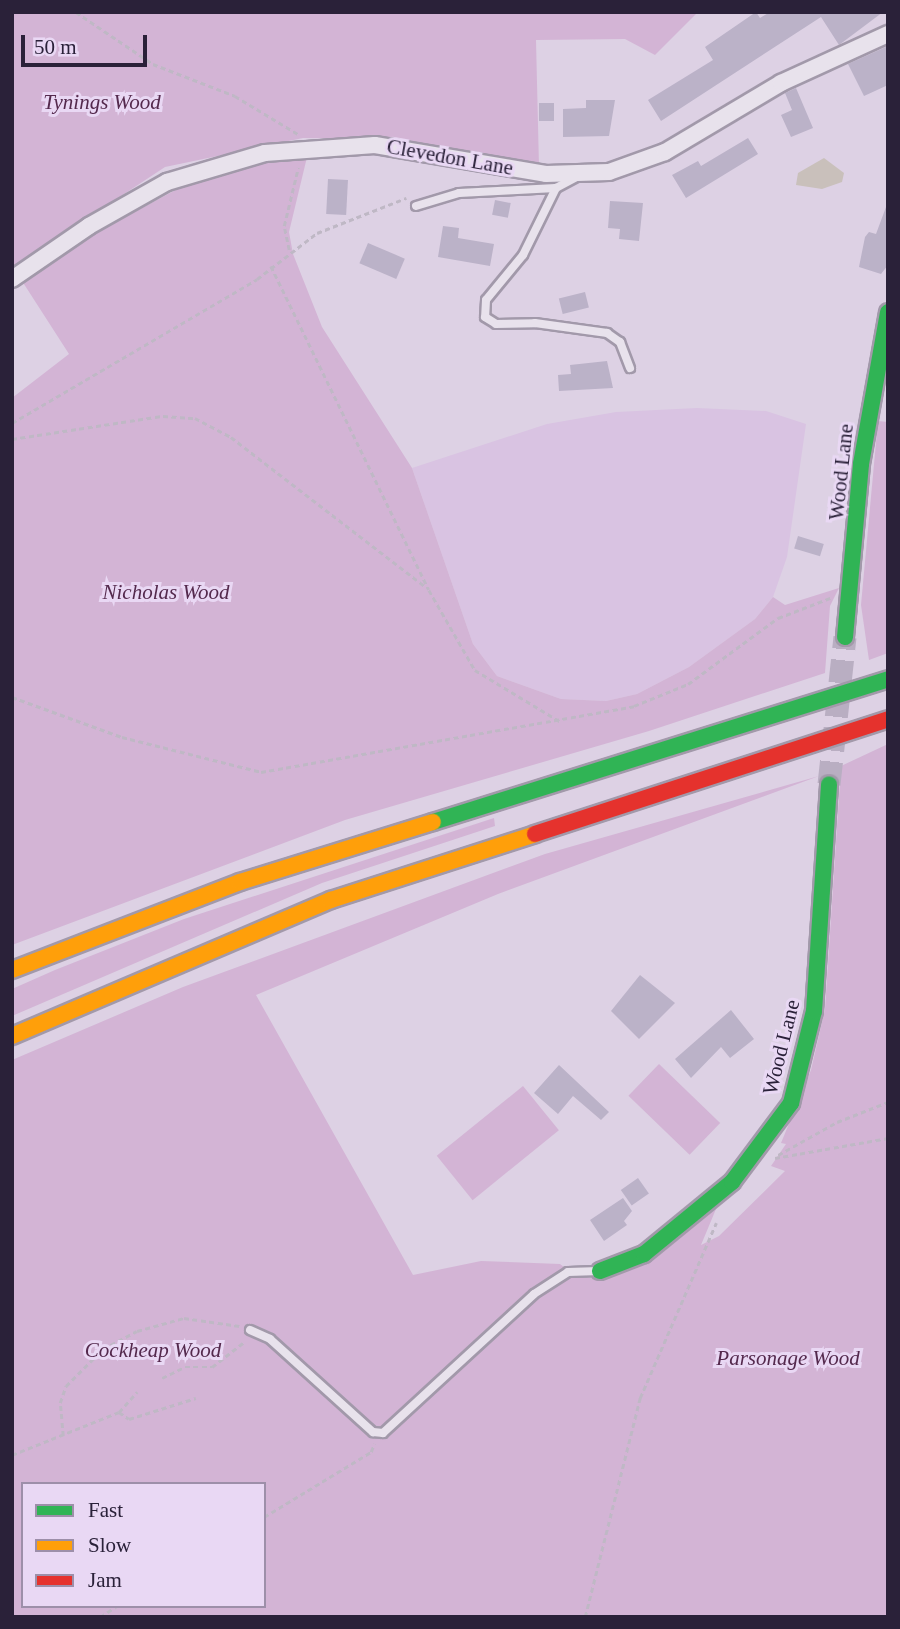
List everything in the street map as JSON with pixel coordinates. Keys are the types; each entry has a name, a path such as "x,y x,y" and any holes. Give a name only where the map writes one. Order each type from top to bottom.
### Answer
{"main road":[{"name":"Wood Lane","path":"845,637 852,590 861,464 888,312"},
{"path":"12,970 240,881 888,680"},
{"path":"12,1036 331,900 888,719"},
{"name":"Wood Lane","path":"600,1271 644,1254 732,1182 791,1103 814,1012 829,784"}],"street":[{"name":"Clevedon Lane","path":"12,279 89,226 167,182 226,162 305,147 405,147 545,174 582,175 609,172 664,152 781,83 888,34"}],"lane":[{"path":"416,206 459,193 556,188 582,175"},
{"path":"556,188 523,256 486,300 485,317 496,324 535,323 607,333 620,342 629,368"},
{"path":"250,1330 270,1339 378,1434 534,1294 568,1272 600,1271"}],"path":[{"path":"12,423 271,266 289,250 284,226 305,147 303,138 235,96 152,64 76,12"},
{"path":"271,266 429,590 475,670 561,722"},
{"path":"12,439 163,416 195,418 231,437 429,590"},
{"path":"12,697 122,737 261,772 561,722 635,706 688,684 778,618 852,590"},
{"path":"888,1102 837,1122 772,1158 888,1138"},
{"path":"585,1617 640,1398 718,1217"},
{"path":"63,1436 60,1403 66,1386 103,1349 136,1331 184,1318 250,1330 242,1346 212,1367 185,1367 162,1378"},
{"path":"12,1455 31,1443 63,1436 119,1412 137,1392"},
{"path":"119,1412 129,1419 196,1398"},
{"path":"266,1516 370,1452 378,1434"}],"shaded area":[{"path":"824,158 844,173 842,182 822,189 796,185 798,173"},
{"path":"697,408 766,411 806,424 787,557 773,597 755,619 689,667 637,694 606,701 561,699 497,676 473,644 412,468 547,424 616,412"}],"green space":[{"name":"Tynings Wood","path":"12,12 698,12 655,55 625,39 536,40 539,167 402,139 303,138 165,167 12,268"},
{"name":"Nicholas Wood","path":"308,153 289,232 293,254 322,327 412,468 473,644 497,676 561,699 606,701 637,694 689,667 755,619 773,597 785,605 839,588 830,606 825,673 649,731 345,820 12,945 12,398 69,354 22,281 64,250 196,179 233,166"},
{"path":"878,421 888,422 888,653 869,660 861,605"},
{"path":"888,744 888,1617 12,1617 12,1060 183,987 545,854 819,776 498,894 256,995 413,1275 481,1261 560,1264 577,1277 601,1278 721,1197 701,1245 719,1236 785,1171 771,1166 786,1144 781,1143 811,1070 825,1009 841,766"},
{"path":"494,818 495,826 322,883 12,1016 12,989 55,970 184,919"},
{"path":"659,1064 720,1123 690,1155 628,1096"},
{"path":"523,1086 559,1130 473,1200 437,1156"}],"building":[{"path":"756,12 760,18 770,12 883,12 839,45 821,17 661,121 648,100 713,60 705,47"},
{"path":"888,46 888,85 864,96 848,64"},
{"path":"796,88 813,128 791,137 781,115 792,110 785,93"},
{"path":"586,100 615,100 609,136 563,137 563,109 586,108"},
{"path":"539,103 554,103 554,121 539,121"},
{"path":"748,138 758,154 686,198 672,175 698,161 701,166"},
{"path":"328,179 348,180 346,215 326,214"},
{"path":"495,200 511,203 508,218 492,215"},
{"path":"610,201 643,203 639,241 619,239 620,229 608,228"},
{"path":"886,207 888,265 881,274 859,267 865,237 869,232 876,234"},
{"path":"443,226 459,228 458,238 494,244 490,266 438,257"},
{"path":"368,243 405,259 396,279 359,263"},
{"path":"585,292 589,308 563,314 559,299"},
{"path":"607,361 613,388 559,391 558,375 571,374 570,365"},
{"path":"798,536 824,544 820,556 794,548"},
{"path":"640,975 675,1003 639,1039 611,1011"},
{"path":"731,1010 754,1039 730,1058 721,1047 691,1078 675,1059"},
{"path":"559,1065 609,1112 601,1120 573,1096 558,1114 534,1093"},
{"path":"638,1178 649,1194 632,1206 621,1190"},
{"path":"623,1198 632,1211 624,1221 627,1225 604,1241 590,1220"}],"tunnel":[{"path":"829,784 845,637"}],"traffic: fast":[{"path":"845,637 861,464 888,312"},
{"path":"433,822 888,679"},
{"path":"600,1271 644,1254 732,1182 791,1103 814,1011 829,784"}],"traffic: slow":[{"path":"12,970 240,882 433,822"},
{"path":"12,1036 331,900 535,834"}],"traffic: jam":[{"path":"535,834 888,719"}],"park label":[{"name":"Cockheap Wood","path":"153,1350"},
{"name":"Parsonage Wood","path":"788,1358"}]}
